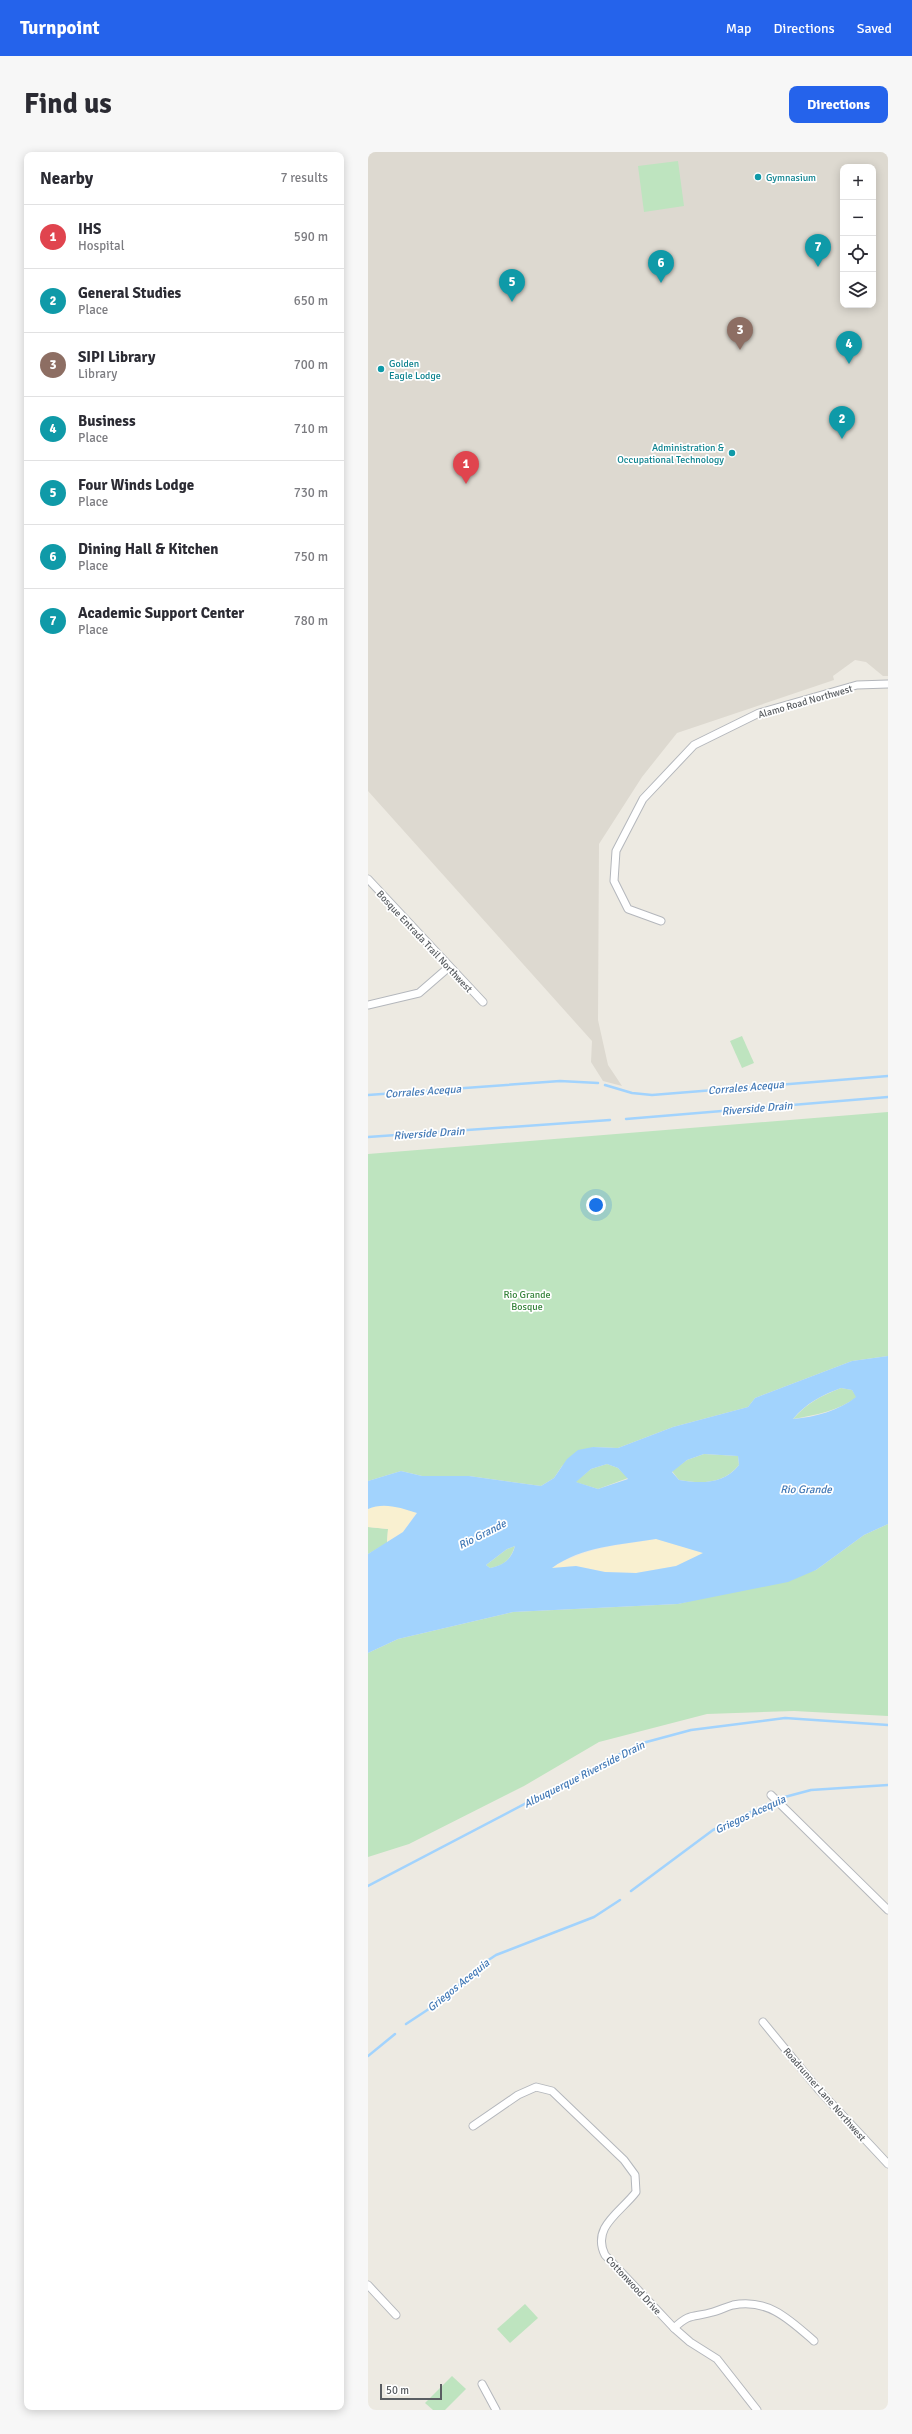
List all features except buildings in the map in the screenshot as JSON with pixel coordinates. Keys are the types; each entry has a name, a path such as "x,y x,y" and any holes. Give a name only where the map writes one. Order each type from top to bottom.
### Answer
{"street":[{"name":"Alamo Road Northwest","path":"661,921 628,909 614,881 616,851 644,799 694,745 759,713 857,685 888,684"},
{"name":"Bosque Entrada Trail Northwest","path":"368,879 483,1002"},
{"path":"368,1005 419,993 449,967"},
{"path":"772,1796 783,1805 888,1910"},
{"name":"Roadrunner Lane Northwest","path":"762,2022 818,2089 888,2164"},
{"name":"Cottonwood Drive","path":"473,2126 518,2095 536,2087 552,2091 624,2160 635,2175 636,2192 626,2206 604,2227 601,2239 601,2248 609,2260 674,2328 690,2342 717,2359 756,2410"},
{"path":"368,2285 396,2315"},
{"path":"674,2328 689,2316 706,2314 734,2305 756,2304 770,2308 782,2314 814,2341"},
{"path":"482,2384 496,2410"}],"shaded area":[{"path":"368,152 888,152 888,676 883,676 866,662 855,660 833,676 834,680 677,733 642,777 599,844 598,1020 608,1065 622,1086 603,1081 591,1062 592,1041 368,791"}],"green space":[{"path":"678,161 684,206 644,212 638,166"},
{"path":"742,1036 754,1063 742,1068 730,1041"},
{"name":"Rio Grande Bosque","path":"888,1112 888,1356 852,1361 755,1398 748,1407 673,1427 618,1448 593,1447 562,1466 554,1478 541,1486 469,1476 422,1476 401,1471 368,1481 368,1154"},
{"path":"841,1388 852,1390 857,1397 834,1409 793,1419 815,1400"},
{"path":"704,1454 738,1456 739,1465 726,1476 704,1482 679,1480 672,1471 687,1460"},
{"path":"607,1464 618,1468 628,1478 598,1489 575,1482 591,1469"},
{"path":"888,1524 888,1716 794,1711 707,1714 599,1742 524,1786 409,1844 368,1857 368,1653 398,1639 513,1612 678,1604 816,1570 864,1535"},
{"path":"368,1527 388,1529 387,1543 368,1554"},
{"path":"515,1546 509,1558 500,1565 490,1568 486,1565 507,1549"},
{"path":"525,2304 538,2318 510,2343 497,2329"},
{"path":"452,2376 466,2389 445,2410 433,2410 425,2403"}],"sand":[{"path":"392,1505 417,1512 403,1532 387,1543 388,1529 368,1527 368,1509 375,1506"},
{"path":"656,1539 704,1553 676,1566 636,1573 605,1572 576,1566 551,1568 563,1561 602,1548"}],"water":[{"name":"Rio Grande","path":"888,1356 888,1524 864,1535 816,1570 788,1582 678,1604 513,1612 398,1639 368,1653 368,1554 403,1532 417,1513 386,1506 368,1509 368,1481 401,1471 422,1476 469,1476 541,1486 554,1478 567,1459 578,1450 593,1447 618,1448 673,1427 748,1407 755,1398 852,1361","holes":["841,1388 852,1390 856,1397 834,1410 810,1417 793,1419 803,1408 821,1397","704,1454 738,1456 739,1465 726,1476 712,1481 696,1482 679,1480 672,1472 687,1460","607,1464 618,1468 628,1479 598,1489 576,1482 591,1469","656,1539 703,1553 676,1566 636,1573 605,1572 576,1566 552,1568 576,1555 602,1548","515,1546 509,1558 503,1563 490,1568 486,1565 507,1549"]}],"waterway":[{"name":"Corrales Acequa","path":"605,1085 632,1093 652,1095 888,1076"},
{"name":"Corrales Acequa","path":"368,1095 560,1081 598,1083"},
{"name":"Riverside Drain","path":"626,1119 888,1097"},
{"name":"Riverside Drain","path":"368,1137 610,1120"},
{"name":"Albuquerque Riverside Drain","path":"368,1886 639,1744 691,1730 785,1718 888,1725"},
{"name":"Griegos Acequia","path":"631,1891 713,1830 781,1798 811,1790 888,1785"},
{"name":"Griegos Acequia","path":"406,2024 444,1999 478,1967 496,1955 594,1917 620,1900"},
{"name":"Griegos Acequia","path":"368,2056 395,2034"}],"place":[{"name":"Gymnasium","path":"758,177"},
{"name":"Academic Support Center","path":"818,267"},
{"name":"Dining Hall & Kitchen","path":"661,283"},
{"name":"Four Winds Lodge","path":"512,302"},
{"name":"SIPI Library","path":"740,350"},
{"name":"Business","path":"849,364"},
{"name":"Golden Eagle Lodge","path":"381,369"},
{"name":"General Studies","path":"842,439"},
{"name":"Administration & Occupational Technology","path":"732,453"},
{"name":"IHS","path":"466,484"}]}
